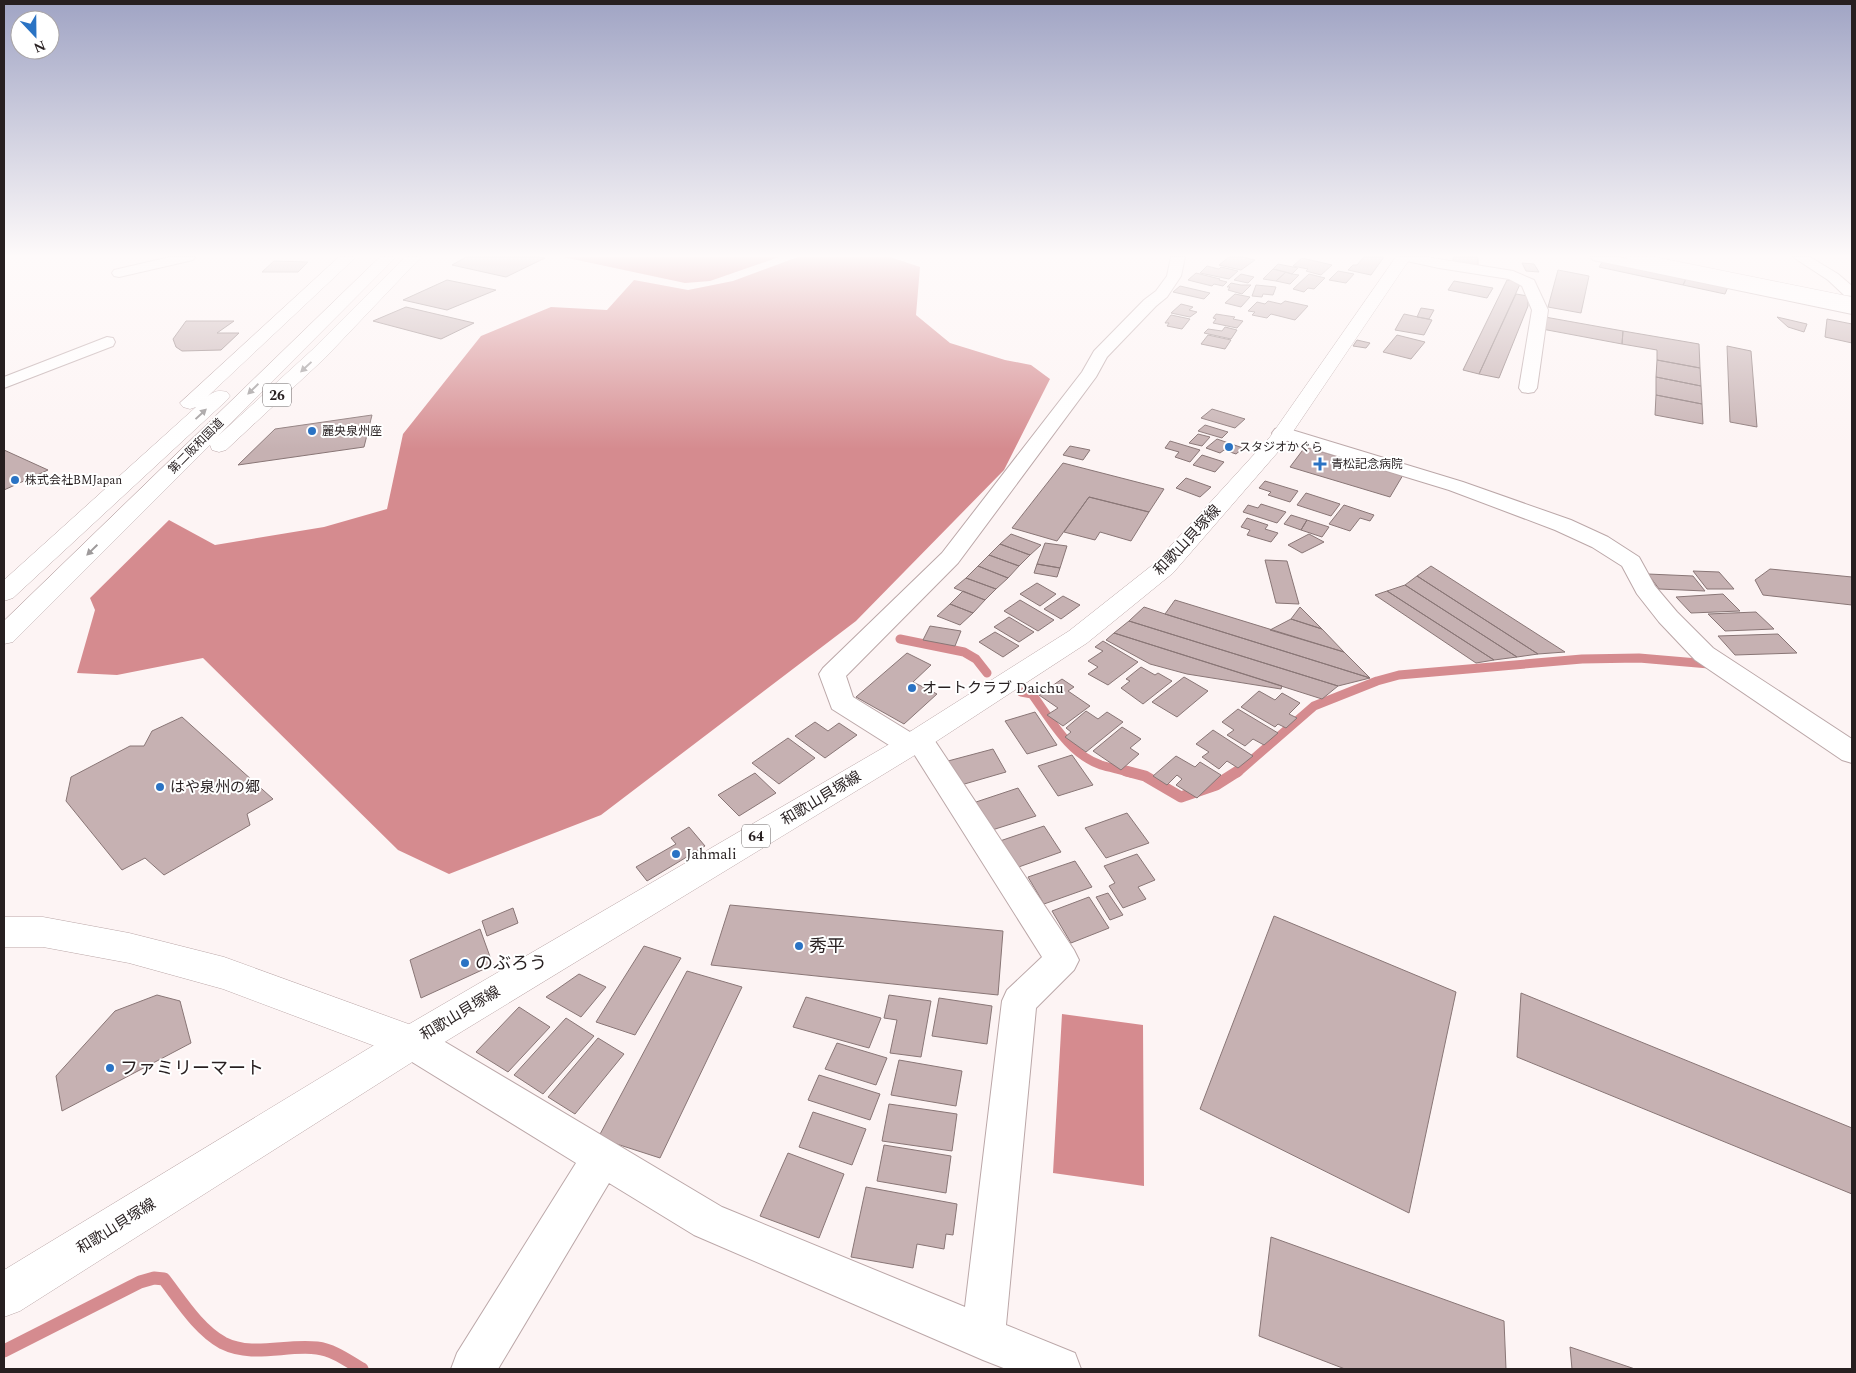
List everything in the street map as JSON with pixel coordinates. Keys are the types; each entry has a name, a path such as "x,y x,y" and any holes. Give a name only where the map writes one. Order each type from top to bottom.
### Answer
{"main road":[{"name":"26","path":"101,506 196,395 277,321"},
{"name":"第二阪和国道","path":"4,593 301,321"},
{"name":"第二阪和国道","path":"4,636 323,321"},
{"name":"26","path":"127,516 190,470 261,410 351,321"},
{"name":"和歌山貝塚線","path":"4,1295 412,1042 914,742 1078,637 1164,568 1282,433 1359,321"},
{"path":"4,932 52,934 129,948 224,973 412,1042"}],"street":[{"path":"983,1338 1019,1001 1062,960 914,742 841,702 832,674 950,558 1090,373 1100,355 1133,321"},
{"path":"1528,388 1538,321"},
{"path":"4,383 107,342"},
{"path":"1282,433 1456,486 1563,525 1600,542 1631,562 1645,589 1668,617 1704,654 1852,753"},
{"path":"412,1042 708,1221 1059,1369"},
{"path":"473,1369 602,1157"}],"shaded area":[{"path":"517,321 923,321 950,343 1005,360 1031,365 1050,379 1004,470 856,621 601,815 449,874 398,850 203,658 117,675 77,673 95,610 90,598 169,520 215,545 324,527 387,509 403,434 481,336"},
{"path":"1062,1014 1143,1025 1144,1186 1053,1173"}],"building":[{"path":"186,321 234,321 217,333 239,333 221,350 182,351 176,347 173,339"},
{"path":"373,321 466,321 474,323 441,339"},
{"path":"1166,321 1188,321 1182,329 1167,326 1169,323 1165,323"},
{"path":"1214,321 1243,321 1237,328 1213,323"},
{"path":"1400,321 1431,321 1424,335 1395,330"},
{"path":"1487,321 1503,321 1479,374 1463,370"},
{"path":"1503,321 1522,321 1499,378 1479,374"},
{"path":"1544,321 1568,321 1623,331 1622,344 1542,329"},
{"path":"1781,321 1807,324 1804,332 1788,327"},
{"path":"1827,321 1852,324 1852,343 1825,337"},
{"path":"1225,327 1237,330 1231,339 1204,333 1208,329 1222,331"},
{"path":"1623,331 1699,344 1700,368 1657,360 1657,350 1622,344"},
{"path":"1208,335 1231,340 1225,349 1201,344"},
{"path":"1397,335 1425,342 1411,359 1383,352"},
{"path":"1357,340 1370,343 1366,348 1353,346"},
{"path":"1727,346 1751,351 1757,427 1730,422"},
{"path":"1657,360 1700,368 1701,386 1656,377"},
{"path":"1656,377 1701,386 1702,404 1656,395"},
{"path":"1656,395 1702,404 1703,424 1655,415"},
{"path":"1212,409 1245,419 1235,428 1201,418"},
{"path":"372,415 364,447 238,465 275,429"},
{"path":"1205,425 1228,432 1222,438 1198,431"},
{"path":"1198,434 1210,437 1202,446 1189,443"},
{"path":"1217,439 1243,448 1236,454 1224,450 1220,453 1206,448"},
{"path":"1170,441 1200,450 1190,462 1175,457 1179,452 1165,448"},
{"path":"1070,446 1090,450 1083,460 1063,455"},
{"path":"1305,447 1403,475 1390,497 1290,467"},
{"name":"株式会社BMJapan","path":"4,450 48,470 4,490"},
{"path":"1202,455 1224,462 1215,472 1193,465"},
{"path":"1063,463 1164,489 1149,512 1089,497 1057,541 1012,528"},
{"path":"1186,478 1211,487 1200,497 1176,488"},
{"path":"1265,481 1298,491 1290,502 1268,495 1271,492 1259,488"},
{"path":"1306,493 1340,504 1331,516 1297,505"},
{"path":"1089,497 1149,512 1131,541 1100,532 1095,540 1064,532"},
{"path":"1261,504 1286,512 1277,523 1243,512 1248,505 1258,508"},
{"path":"1344,505 1374,515 1370,521 1360,518 1350,531 1329,524"},
{"path":"1291,515 1307,520 1301,530 1284,524"},
{"path":"1247,518 1268,525 1265,529 1278,533 1271,542 1247,535 1250,530 1241,527"},
{"path":"1307,520 1329,527 1322,537 1301,530"},
{"path":"1011,534 1041,545 1030,555 1000,544"},
{"path":"1309,534 1324,542 1302,553 1288,545"},
{"path":"1045,543 1067,546 1060,568 1037,564"},
{"path":"1000,544 1030,555 1019,566 989,555"},
{"path":"989,555 1019,566 1008,578 978,566"},
{"path":"1265,560 1287,561 1299,604 1276,603"},
{"path":"1037,564 1060,568 1057,577 1034,573"},
{"path":"978,566 1008,578 996,589 966,578"},
{"path":"1431,566 1565,652 1538,654 1417,576"},
{"path":"1770,569 1852,577 1852,605 1763,595 1755,580"},
{"path":"1693,571 1719,572 1734,589 1707,589"},
{"path":"1648,574 1693,576 1705,591 1659,589"},
{"path":"1417,576 1538,654 1517,657 1405,585"},
{"path":"966,578 996,589 985,600 954,588"},
{"path":"1037,583 1056,594 1040,606 1020,594"},
{"path":"1405,585 1517,657 1494,660 1387,591"},
{"path":"963,591 985,600 973,613 950,604"},
{"path":"1387,591 1494,660 1476,663 1375,595"},
{"path":"1723,594 1740,611 1691,613 1676,597"},
{"path":"1063,596 1080,605 1061,619 1044,609"},
{"path":"1020,600 1054,620 1038,631 1004,611"},
{"path":"1175,600 1344,652 1370,678 1165,614"},
{"path":"950,604 973,613 960,625 937,616"},
{"path":"1144,607 1370,678 1338,686 1129,621"},
{"path":"1300,607 1322,629 1291,619"},
{"path":"1756,612 1774,629 1725,631 1708,614"},
{"path":"1009,617 1034,632 1019,642 994,627"},
{"path":"1291,619 1322,629 1344,652 1270,630"},
{"path":"1129,621 1338,686 1322,699 1114,633"},
{"path":"930,626 961,631 955,646 923,640"},
{"path":"995,632 1019,646 1003,657 979,642"},
{"path":"1114,633 1282,686 1281,689 1187,674 1150,664 1106,640"},
{"path":"1778,634 1797,653 1735,655 1718,636"},
{"path":"1103,641 1138,662 1108,685 1088,674 1098,667 1088,661 1103,651 1095,647"},
{"path":"907,653 931,665 913,682 937,694 904,724 856,697"},
{"path":"1141,667 1155,675 1158,673 1172,681 1143,704 1121,688 1130,681 1126,679"},
{"path":"1184,677 1208,691 1177,717 1152,702"},
{"path":"1062,679 1074,687 1068,691 1090,706 1063,726 1047,715 1058,708 1039,695"},
{"path":"1259,691 1275,700 1282,693 1300,703 1289,714 1297,718 1286,728 1278,724 1275,727 1241,707"},
{"path":"1238,709 1278,733 1264,745 1253,739 1245,746 1227,735 1234,730 1222,722"},
{"path":"1086,711 1098,719 1107,712 1123,722 1086,752 1065,737 1071,732 1066,728"},
{"path":"1035,712 1057,745 1027,754 1005,721"},
{"path":"182,717 273,799 247,814 250,825 164,875 145,858 122,870 66,801 71,777 130,746 144,746 152,731"},
{"path":"815,722 828,731 839,723 857,735 825,758 795,736"},
{"path":"1122,727 1141,739 1130,748 1139,754 1121,770 1093,751"},
{"path":"1213,730 1253,756 1238,768 1227,761 1219,769 1202,757 1209,752 1196,744"},
{"path":"788,738 815,758 779,784 752,763"},
{"path":"993,749 1006,772 961,785 948,761"},
{"path":"1072,755 1093,785 1058,796 1038,766"},
{"path":"1176,756 1195,767 1200,762 1221,775 1197,798 1176,785 1182,779 1177,775 1167,785 1153,776"},
{"path":"755,773 776,793 739,816 718,795"},
{"path":"1018,788 1036,816 989,831 973,803"},
{"path":"1127,813 1149,843 1106,858 1085,828"},
{"path":"1044,826 1061,852 1013,869 997,842"},
{"path":"689,827 705,846 647,881 636,867 676,844 671,838"},
{"path":"1137,854 1155,880 1138,887 1146,899 1123,908 1109,886 1115,883 1104,866"},
{"path":"1075,861 1092,887 1044,904 1028,877"},
{"path":"1108,893 1123,915 1110,920 1096,897"},
{"path":"1089,897 1109,928 1071,943 1052,911"},
{"path":"730,905 1003,931 998,995 711,965"},
{"path":"513,908 518,923 487,936 482,921"},
{"path":"1274,916 1456,992 1409,1213 1200,1109"},
{"path":"480,929 493,965 421,998 410,960"},
{"path":"644,946 681,958 635,1035 596,1022"},
{"path":"687,971 742,987 660,1158 598,1138"},
{"path":"579,974 606,987 581,1017 546,997"},
{"path":"1521,993 1852,1128 1852,1194 1517,1057"},
{"path":"157,995 180,1001 191,1043 62,1111 56,1076 115,1011"},
{"path":"889,995 931,1001 921,1057 890,1053 897,1020 884,1018"},
{"path":"806,997 881,1018 869,1048 793,1027"},
{"path":"939,998 992,1006 987,1044 932,1036"},
{"path":"519,1007 550,1027 508,1072 476,1052"},
{"path":"566,1018 594,1036 543,1094 514,1075"},
{"path":"598,1038 624,1054 575,1114 548,1097"},
{"path":"837,1043 887,1058 876,1085 825,1069"},
{"path":"899,1060 962,1071 956,1106 891,1095"},
{"path":"819,1075 880,1094 870,1120 808,1100"},
{"path":"889,1104 957,1114 952,1151 882,1141"},
{"path":"813,1112 866,1129 852,1165 799,1147"},
{"path":"884,1145 951,1156 946,1193 877,1181"},
{"path":"788,1153 844,1174 819,1238 760,1216"},
{"path":"866,1187 957,1204 953,1235 946,1234 944,1249 917,1244 913,1268 851,1257"},
{"path":"1271,1237 1504,1321 1506,1369 1345,1369 1259,1336"},
{"path":"1570,1347 1635,1369 1572,1369"}],"waterway":[{"path":"900,639 964,652 976,659 987,673"},
{"path":"1237,773 1314,706 1377,681 1399,675 1582,659 1639,658 1709,664"},
{"path":"1021,692 1032,694 1054,725 1079,753 1101,765 1131,773"},
{"path":"1126,771 1145,776 1181,797 1216,785 1238,771"},
{"path":"4,1351 140,1282 154,1278 164,1279 198,1322 223,1343 246,1350 305,1347 323,1349 341,1356 362,1369"}],"place":[{"name":"麗央泉州座","path":"312,431"},
{"name":"スタジオかぐら","path":"1229,447"},
{"name":"青松記念病院","path":"1320,464"},
{"name":"株式会社BMJapan","path":"15,480"},
{"name":"オートクラブ Daichu","path":"912,688"},
{"name":"はや泉州の郷","path":"160,787"},
{"name":"Jahmali","path":"676,854"},
{"name":"秀平","path":"799,946"},
{"name":"のぶろう","path":"465,963"},
{"name":"ファミリーマート","path":"110,1068"}]}
